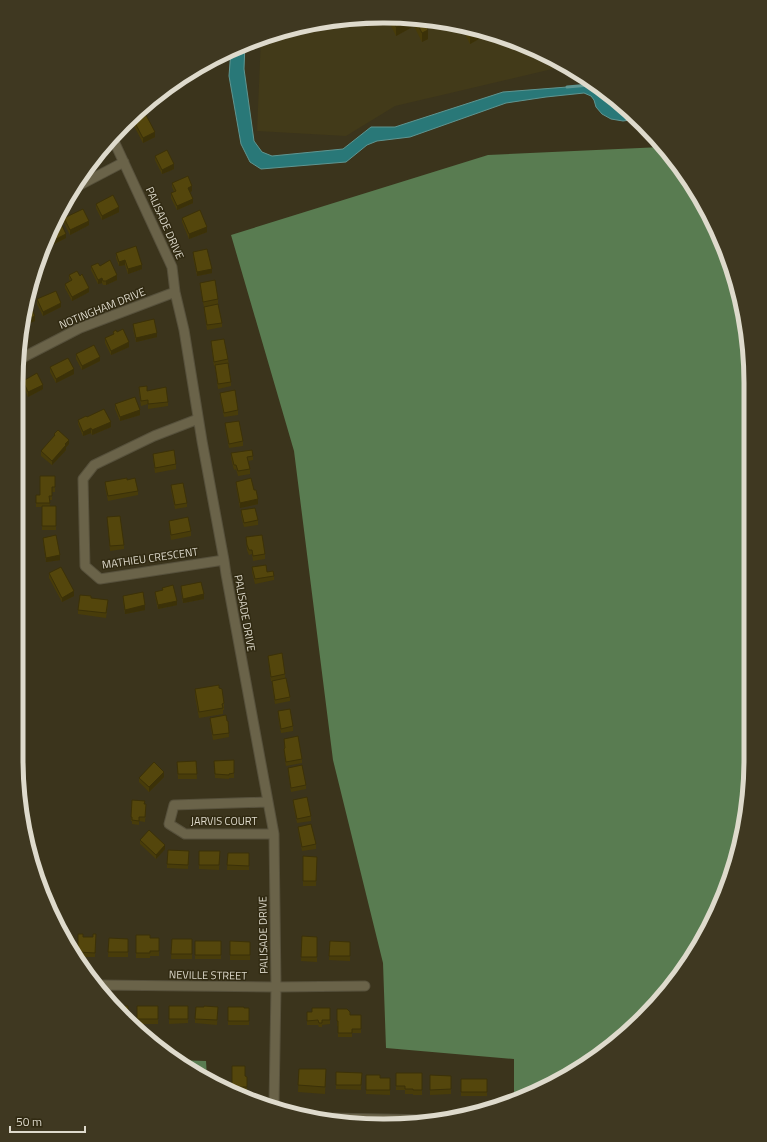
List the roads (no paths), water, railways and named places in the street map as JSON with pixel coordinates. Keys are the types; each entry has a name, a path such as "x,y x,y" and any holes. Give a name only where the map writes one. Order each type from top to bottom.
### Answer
{"street":[{"name":"PALISADE DRIVE","path":"115,143 172,267 175,292 184,330 198,419 274,834 276,987 274,1102"},
{"path":"84,183 124,162"},
{"name":"NOTINGHAM DRIVE","path":"24,357 80,328 175,292"},
{"name":"MATHIEU CRESCENT","path":"198,419 154,436 94,465 83,479 85,566 100,579 224,560"},
{"name":"JARVIS COURT","path":"267,802 174,804 169,824 185,834 274,834"},
{"name":"NEVILLE STREET","path":"103,985 276,987 365,986"}],"water":[{"path":"245,51 244,69 254,141 262,152 272,156 343,149 371,127 395,127 503,92 586,86 603,97 629,120 623,121 611,119 602,114 596,107 591,96 584,93 546,97 506,103 410,137 377,141 367,145 346,162 261,169 250,162 241,144 229,76 230,57"}],"waterway":[{"path":"567,87 586,85"}]}
